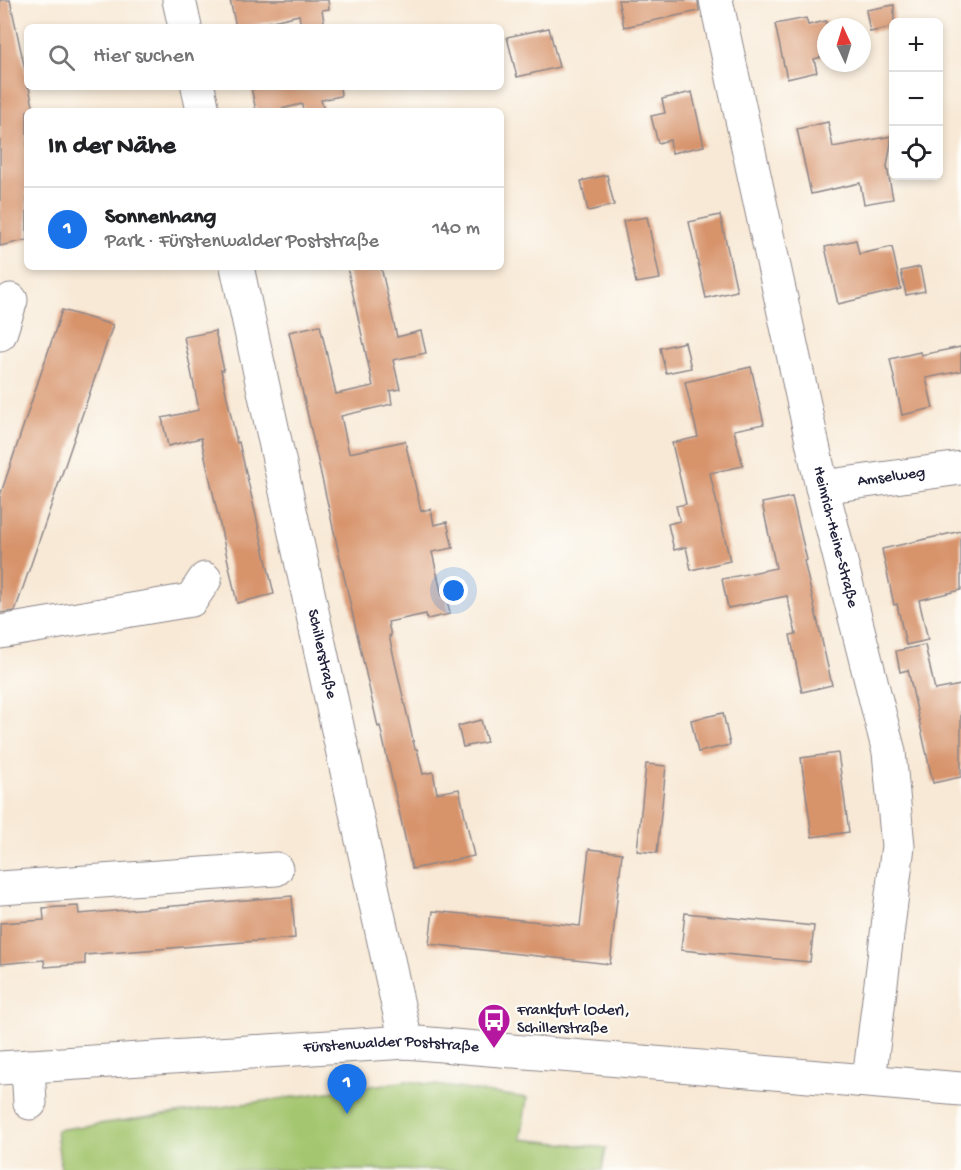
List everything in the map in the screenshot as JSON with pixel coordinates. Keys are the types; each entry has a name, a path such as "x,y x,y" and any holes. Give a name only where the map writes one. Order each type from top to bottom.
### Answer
{"street":[{"path":"179,0 183,24"},
{"name":"Heinrich-Heine-Straße","path":"716,0 822,487 889,752 898,846 870,1080"},
{"path":"199,90 202,108"},
{"name":"Schillerstraße","path":"238,270 405,1042"},
{"path":"0,333 11,300"},
{"name":"Amselweg","path":"822,487 961,468"},
{"path":"0,632 191,600 205,579"},
{"path":"0,888 276,869"},
{"name":"Fürstenwalder Poststraße","path":"14,1067 405,1042 961,1089"},
{"path":"14,1067 30,1103"}],"green space":[{"path":"407,1081 527,1098 521,1139 606,1148 602,1170 61,1170 56,1130"}],"building":[{"path":"0,0 10,0 24,65 24,90 30,90 33,108 24,108 24,241 0,246"},
{"path":"230,0 328,0 329,9 322,10 324,24 300,24 299,15 260,24 235,24"},
{"path":"618,0 698,0 699,11 624,27"},
{"path":"894,5 894,18 889,18 889,28 871,32 871,18 867,18 866,10"},
{"path":"806,18 808,25 817,23 817,58 814,59 817,72 787,79 775,24"},
{"path":"549,28 559,67 517,77 507,37"},
{"path":"252,90 340,90 341,96 321,100 323,108 303,108 302,104 285,108 255,108"},
{"path":"692,92 704,146 672,153 670,140 658,143 651,116 665,113 662,99"},
{"path":"828,122 833,147 889,137 887,167 893,199 864,204 860,183 811,194 797,129"},
{"path":"607,175 614,205 588,211 581,181"},
{"path":"720,215 737,291 706,298 689,222"},
{"path":"647,217 660,279 636,283 623,221"},
{"path":"856,240 859,254 892,247 901,289 838,304 825,247"},
{"path":"920,267 925,291 906,295 901,271"},
{"path":"348,270 382,270 397,337 421,331 426,353 393,360 400,389 390,391 392,404 341,416 349,453 405,441 421,511 431,509 434,525 447,522 453,548 432,552 442,596 446,595 450,614 427,619 426,614 388,622 391,636 389,636 415,749 417,749 423,774 433,772 437,793 459,789 474,856 412,869 289,332 320,325 336,394 373,386"},
{"path":"62,310 113,325 15,611 0,613 0,496"},
{"path":"215,331 237,443 239,442 274,594 237,603 201,438 168,446 162,418 199,410 184,337"},
{"path":"685,342 691,368 666,373 660,348"},
{"path":"961,347 961,371 926,378 933,408 902,415 890,359 920,352 921,355"},
{"path":"751,367 764,424 734,430 743,466 710,473 730,561 691,570 686,547 674,550 668,524 680,521 676,506 686,504 672,443 698,437 685,382"},
{"path":"792,497 832,685 802,692 790,635 796,634 787,596 728,608 722,579 776,568 762,503"},
{"path":"961,531 961,590 919,600 928,640 906,645 897,604 894,605 882,549"},
{"path":"925,645 935,690 961,685 961,777 933,783 908,670 900,672 896,651"},
{"path":"723,713 730,745 698,752 691,720"},
{"path":"481,720 487,742 463,747 458,726"},
{"path":"838,753 849,832 812,837 801,758"},
{"path":"646,764 666,766 657,853 637,851"},
{"path":"589,849 622,853 610,964 429,944 433,911 580,926"},
{"path":"292,896 295,938 85,955 85,964 45,967 44,960 0,964 0,923 44,920 43,908 78,906 79,914"},
{"path":"685,913 814,926 810,962 681,950"}],"place":[{"name":"Frankfurt (Oder), Schillerstraße","path":"494,1049"},
{"name":"Sonnenhang","path":"347,1114"}]}
